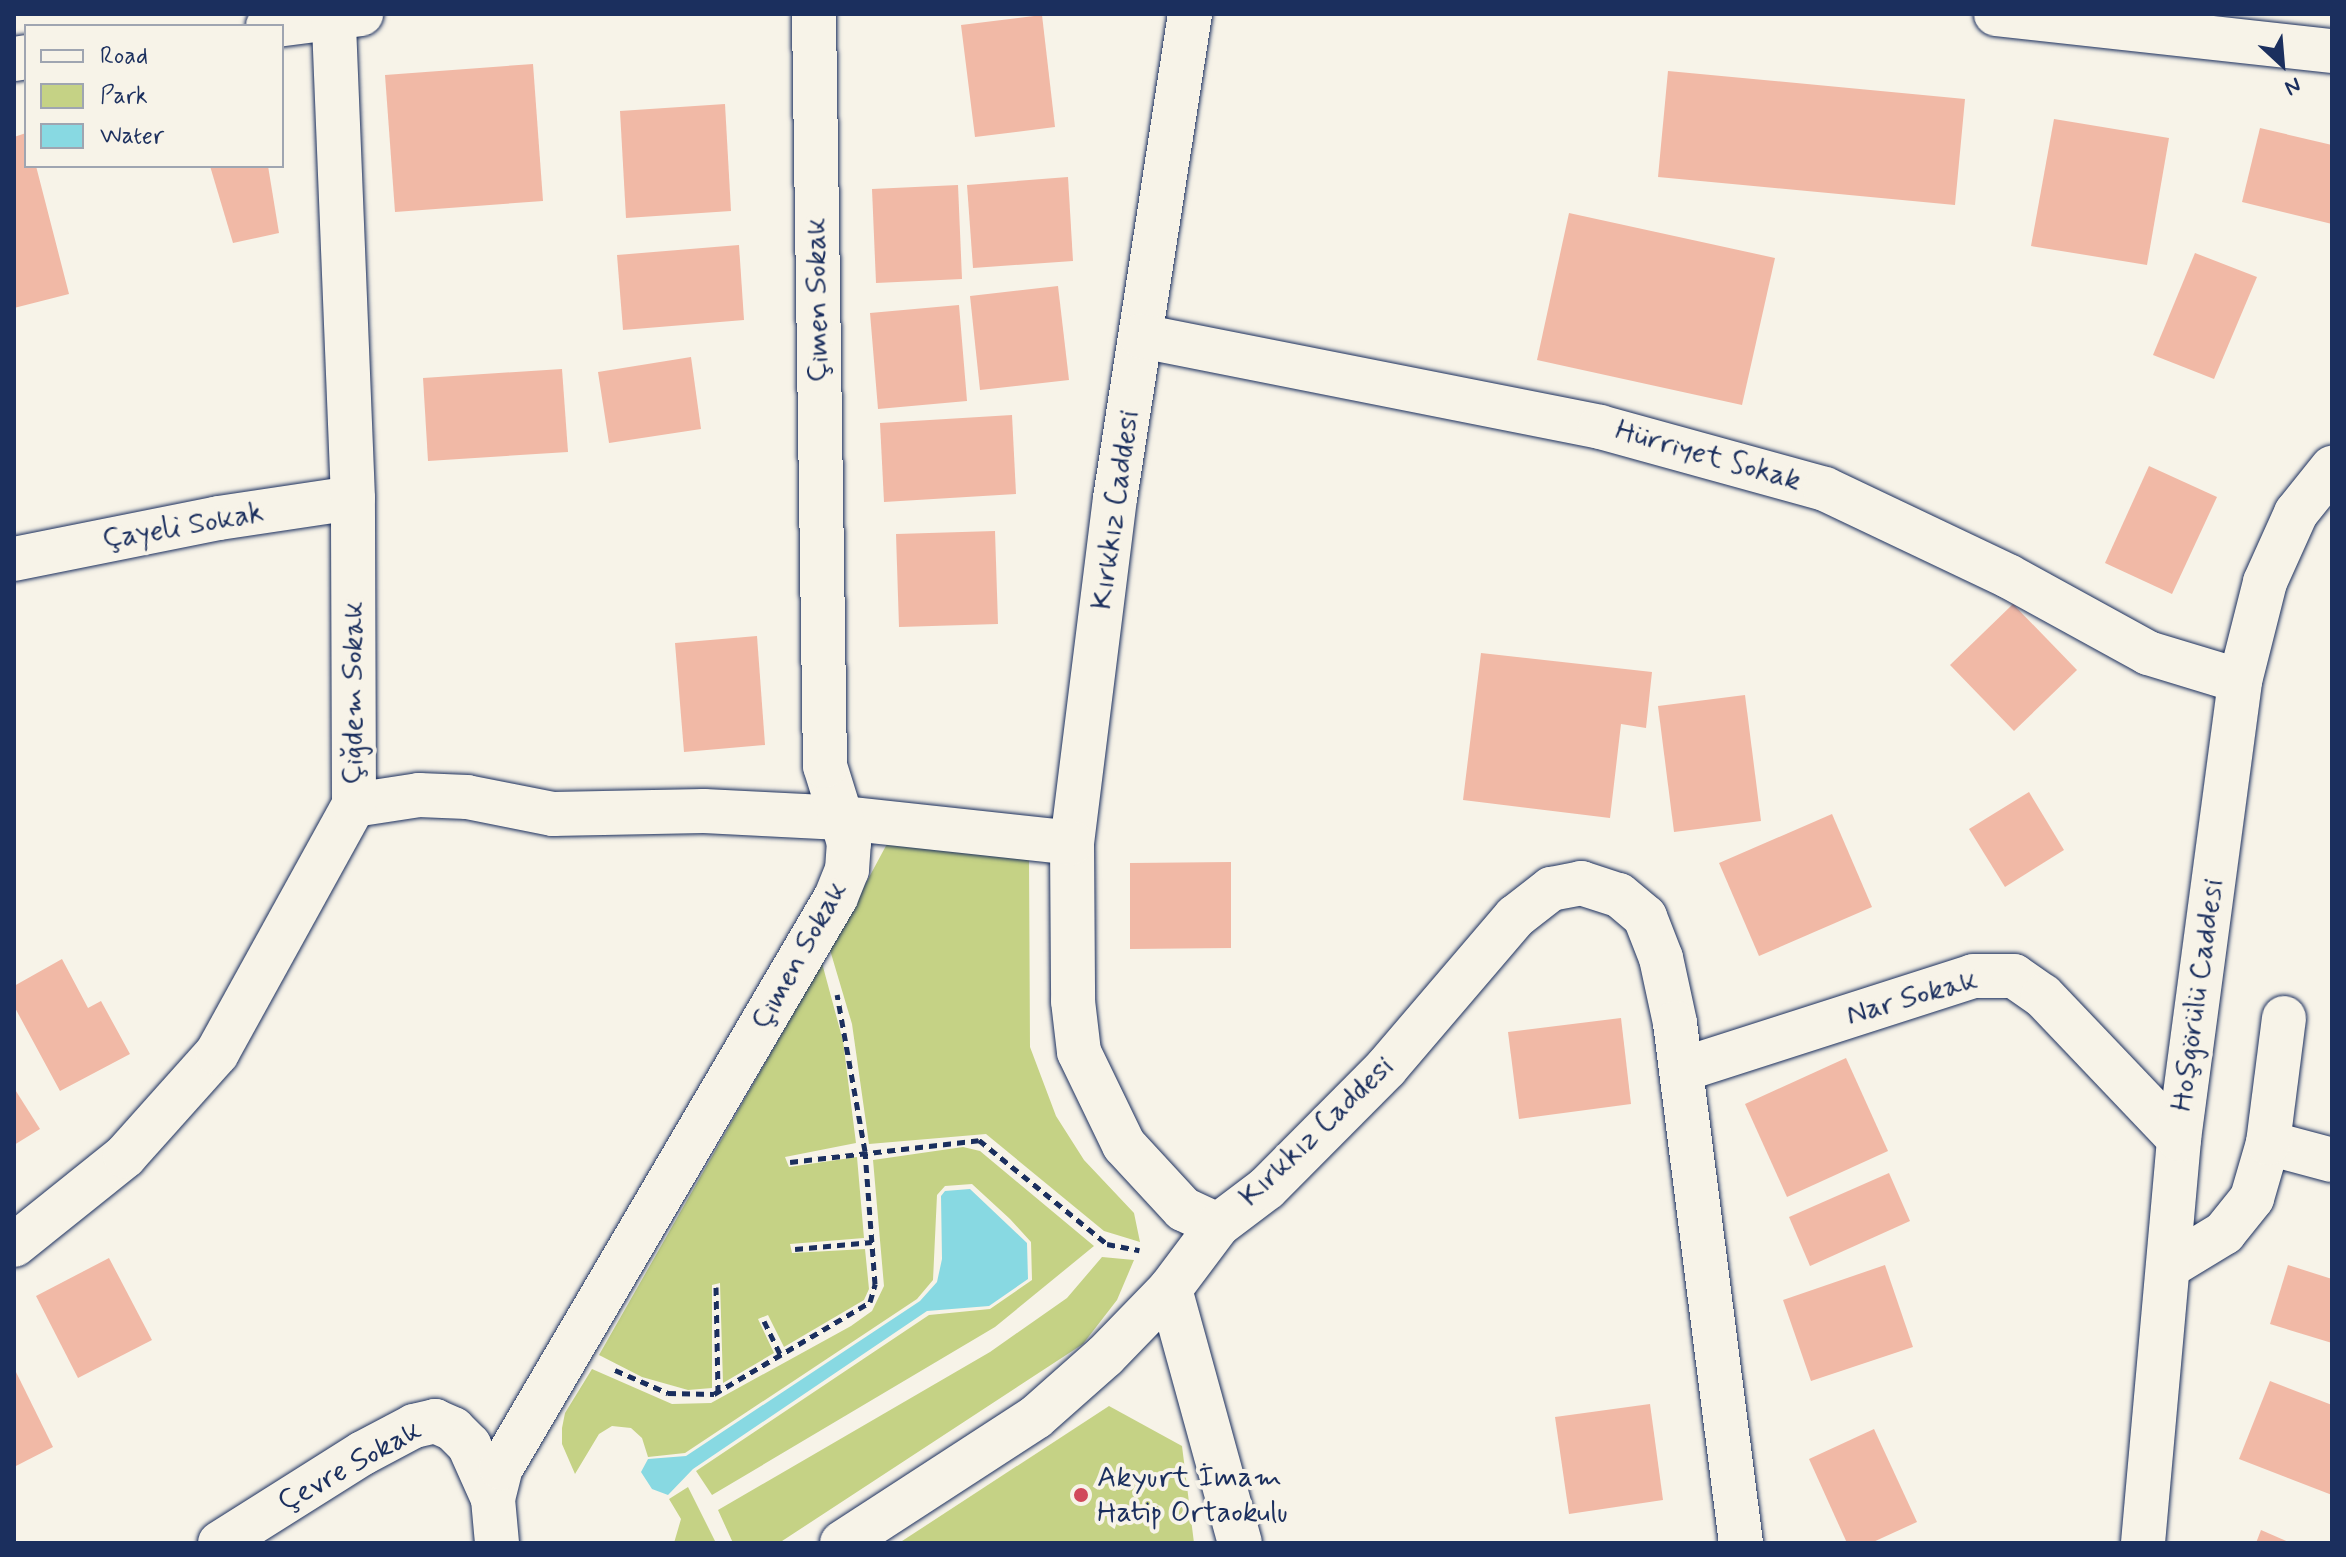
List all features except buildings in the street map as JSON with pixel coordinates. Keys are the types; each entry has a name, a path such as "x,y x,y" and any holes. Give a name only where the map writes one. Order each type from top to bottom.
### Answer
{"street":[{"name":"Çimen Sokak","path":"497,1543 493,1499 501,1468 818,928 847,870 849,843 825,766 814,14"},
{"name":"Kırkkız Caddesi","path":"1190,14 1141,336 1072,843 1073,1001 1079,1052 1124,1145 1183,1209 1218,1225 1267,1188 1386,1068 1515,917 1551,889 1581,883 1619,895 1645,917 1661,958 1681,1070 1741,1543"},
{"path":"1996,14 2332,51"},
{"path":"284,24 348,16"},
{"name":"Çiğdem Sokak","path":"14,1245 125,1156 217,1053 354,805 348,16"},
{"name":"Hürriyet Sokak","path":"1141,336 1600,427 1795,480 2008,576 2148,653 2240,681"},
{"name":"Hoşgörülü Caddesi","path":"2143,1543 2179,1139 2240,681 2265,582 2296,513 2332,468"},
{"name":"Çayeli Sokak","path":"14,559 219,518 353,498"},
{"path":"354,805 419,795 598,817 704,811 843,818 1072,843"},
{"name":"Nar Sokak","path":"1681,1070 1973,976 2014,976 2043,996 2179,1139"},
{"path":"2168,1267 2203,1250 2243,1214 2268,1143 2284,1018"},
{"path":"2268,1143 2332,1160"},
{"path":"842,1543 1036,1417 1181,1275 1218,1225"},
{"path":"1181,1275 1240,1543"},
{"name":"Çevre Sokak","path":"220,1543 363,1453 414,1426 435,1421 453,1429 469,1445 493,1499"}],"path":[{"path":"571,1349 668,1393 718,1392 870,1302 875,1284 865,1151 848,1038 818,928"},
{"path":"790,1162 979,1140 1107,1244 1181,1275"},
{"path":"795,1249 872,1242"},
{"path":"716,1287 718,1392"},
{"path":"764,1321 781,1356"}],"green space":[{"path":"888,842 1029,859 1030,1047 1056,1116 1084,1160 1134,1213 1140,1242 1104,1231 986,1134 869,1144 852,1024 830,950"},
{"path":"822,963 843,1041 856,1143 785,1157 789,1167 857,1157 864,1238 790,1244 792,1253 865,1249 869,1289 864,1300 784,1347 768,1315 758,1319 774,1353 723,1383 720,1283 712,1285 712,1388 688,1390 642,1377 599,1355"},
{"path":"963,1147 980,1151 1094,1246 995,1327 712,1495 696,1471 929,1315 990,1309 1032,1280 1031,1242 1010,1219 972,1184 945,1186 937,1195 933,1280 917,1299 685,1453 648,1457 642,1438 631,1428 612,1426 599,1434 575,1474 562,1444 562,1428 565,1413 592,1369 672,1404 711,1403 851,1326 872,1311 884,1286 873,1160"},
{"path":"1102,1257 1134,1260 1117,1300 1083,1344 779,1543 733,1543 718,1510 990,1352 1067,1298"},
{"name":"Akyurt İmam Hatip Ortaokulu","path":"1109,1406 1182,1446 1194,1543 899,1543"},
{"path":"688,1487 716,1543 674,1543 681,1519 669,1499"}],"water":[{"path":"970,1189 1027,1243 1028,1279 989,1306 927,1311 693,1469 668,1495 652,1489 641,1472 648,1459 686,1456 920,1301 937,1282 942,1259 941,1196 945,1191"}],"place":[{"name":"Akyurt İmam Hatip Ortaokulu","path":"1081,1495"}]}
